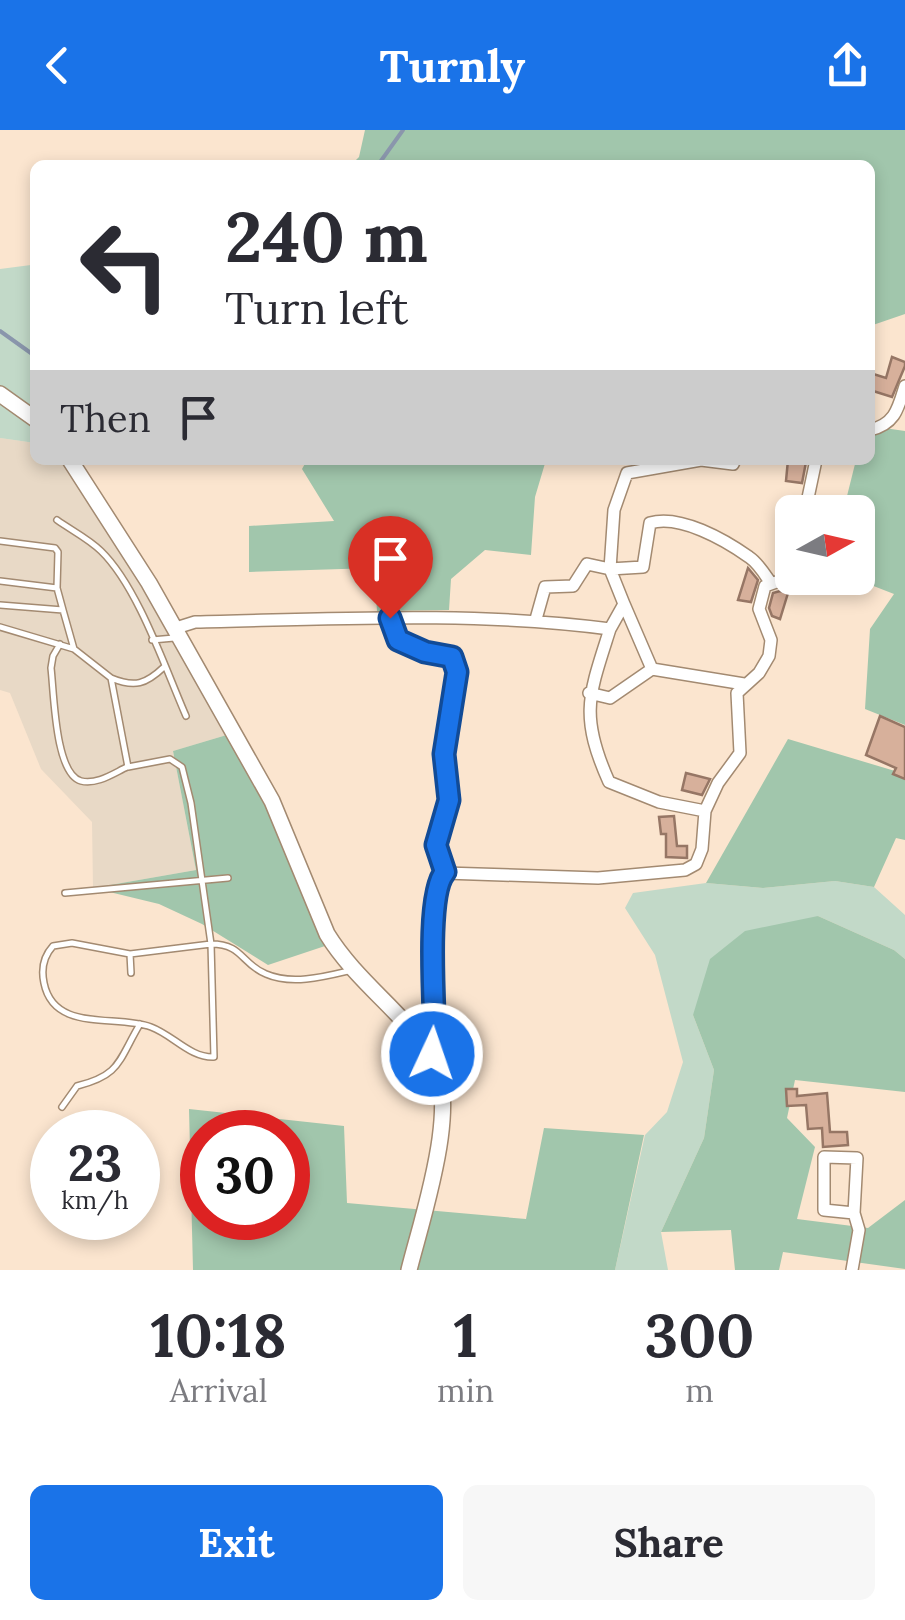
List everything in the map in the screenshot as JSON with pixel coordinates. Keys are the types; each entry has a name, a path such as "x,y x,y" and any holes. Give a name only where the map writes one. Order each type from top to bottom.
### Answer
{"street":[{"path":"875,428 896,416 905,386"},
{"path":"0,394 30,415"},
{"path":"73,465 178,633 272,800 328,934 354,970 386,1000 432,1054 443,1096 440,1132 409,1270"},
{"path":"652,669 610,568 614,510 627,473 673,465"},
{"path":"809,495 815,465"},
{"path":"536,619 545,587 573,586 588,564 644,567 650,523 663,519 710,535 753,559 770,582"},
{"path":"445,872 598,878 685,870 696,864 702,849 705,811 718,783 740,752 735,701 744,684 759,673 769,656 771,640 760,609 765,586 775,581"},
{"path":"624,604 610,628 590,693 592,742 609,782 659,802 705,811"},
{"path":"178,633 195,622 390,618 536,619 610,628"},
{"path":"390,618 398,640 425,652 452,657 457,672 444,754 449,800 436,845 445,872 435,890 432,1054"},
{"path":"590,693 610,698 652,669 744,684"},
{"path":"852,1270 859,1230 854,1213 857,1158 824,1156 824,1210 854,1213"}],"lane":[{"path":"56,520 100,549 116,568 186,716"},
{"path":"0,540 55,548 58,552 57,588 74,648"},
{"path":"0,581 57,588"},
{"path":"0,605 63,610"},
{"path":"0,627 74,648 111,678 136,686 150,680 164,666"},
{"path":"152,640 178,633"},
{"path":"60,644 51,668 62,760 70,775 79,781 95,781 151,760 179,762 191,804 210,944 214,1057 206,1058 158,1030 140,1024 90,1020 69,1014 50,1001 42,974 47,952 59,944 130,954 210,944 235,948 269,976 320,978 354,970"},
{"path":"111,678 128,767"},
{"path":"65,893 228,878"},
{"path":"130,954 131,973"},
{"path":"62,1107 77,1086 112,1073 140,1024"}],"shaded area":[{"path":"0,438 30,442 30,465 78,465 230,734 173,751 196,870 93,888 92,822 41,769 10,693 0,690"}],"green space":[{"path":"365,130 905,130 905,314 875,324 875,160 356,160"},
{"path":"30,265 30,442 0,438 0,269"},
{"path":"875,427 905,431 905,725 865,709 870,629 894,594 875,587 875,495 847,495 855,465 875,465"},
{"path":"304,465 545,465 535,497 531,555 485,550 451,579 449,610 377,611 374,568 249,572 249,526 334,521 302,469"},
{"path":"230,734 291,834 331,944 268,965 202,924 159,904 93,888 196,870 173,751"},
{"path":"788,739 905,774 905,840 896,838 874,887 835,881 763,888 706,883"},
{"path":"835,881 874,887 905,915 905,959 894,950 818,916 693,1015 714,1070 704,1138 661,1232 668,1270 615,1270 645,1135 667,1112 683,1062 655,955 625,908 633,893 706,883 763,888"},
{"path":"818,916 894,950 905,959 905,1092 795,1080 787,1118 815,1147 797,1219 868,1228 905,1200 905,1269 783,1252 779,1270 735,1270 731,1230 661,1232 704,1138 714,1070 693,1015 710,959 745,931"},
{"path":"310,1122 344,1126 347,1203 526,1219 544,1128 644,1135 615,1270 193,1270 192,1240 310,1240"}],"building":[{"path":"892,357 905,362 892,397 875,392 875,375 886,378"},
{"path":"788,465 805,465 802,483 786,481"},
{"path":"748,568 758,580 751,602 738,600"},
{"path":"773,593 787,595 780,619 772,616 769,608"},
{"path":"880,716 905,727 905,779 893,774 896,768 866,755"},
{"path":"686,773 710,779 702,795 682,790"},
{"path":"674,816 677,846 687,846 687,858 666,857 666,834 661,834 659,817"},
{"path":"786,1089 797,1089 797,1096 827,1093 830,1132 847,1132 848,1145 823,1147 822,1128 808,1129 806,1105 787,1106"}],"waterway":[{"path":"382,160 403,130"},
{"path":"0,331 30,352"}],"route":[{"path":"390,618 398,640 425,652 452,657 457,672 444,754 449,800 436,845 445,872 435,890 432,1054"}]}
